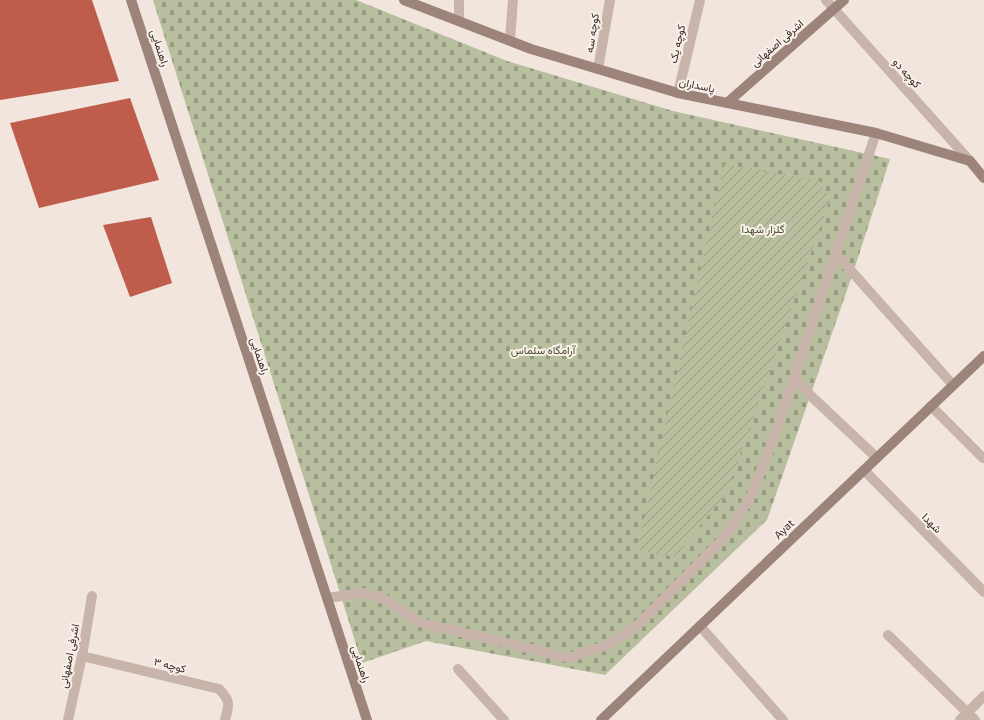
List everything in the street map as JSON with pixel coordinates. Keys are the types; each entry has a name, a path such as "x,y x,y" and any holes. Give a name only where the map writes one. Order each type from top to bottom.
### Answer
{"street":[{"name":"راهنمایی","path":"131,0 367,720"},
{"name":"پاسداران","path":"404,0 531,48 678,93 876,133 970,161"},
{"path":"459,0 459,21"},
{"path":"510,40 513,0"},
{"name":"کوچه سه","path":"598,69 610,0"},
{"name":"کوچه یک","path":"678,93 700,0"},
{"name":"کوچه دو","path":"826,0 970,161"},
{"name":"اشرفی اصفهانی","path":"727,103 844,0"},
{"path":"327,598 363,593 386,600 418,622 569,658 608,645 638,625 724,538 751,496 773,440 876,133"},
{"path":"970,161 984,178"},
{"path":"836,254 953,385"},
{"name":"Ayat","path":"601,720 984,356"},
{"path":"794,378 877,458"},
{"path":"931,406 983,458"},
{"name":"شهدا","path":"864,470 984,592"},
{"name":"اشرفی اصفهانی","path":"68,720 82,656 92,596"},
{"path":"700,626 783,720"},
{"path":"888,635 971,716"},
{"name":"کوچه ۳","path":"82,656 219,689 226,696 229,706 225,720"},
{"path":"458,669 504,720"},
{"path":"960,720 971,716 984,696"}],"green space":[{"name":"آرامگاه سلماس","path":"153,0 356,0 507,61 673,111 890,159 853,273 767,520 605,675 426,641 362,663"},
{"name":"گلزار شهدا","path":"724,164 820,181 830,199 727,492 675,557 637,550"}],"building":[{"path":"0,0 92,0 119,81 0,100"},
{"path":"130,98 159,180 39,208 10,123"},
{"path":"151,217 172,283 130,297 103,225"}]}
